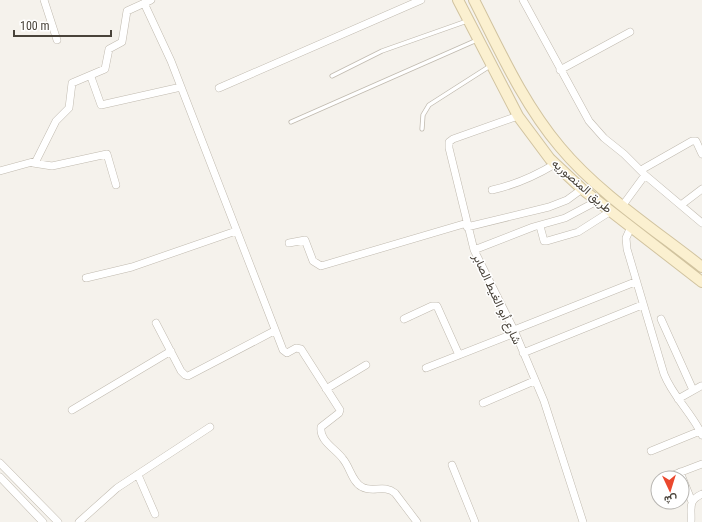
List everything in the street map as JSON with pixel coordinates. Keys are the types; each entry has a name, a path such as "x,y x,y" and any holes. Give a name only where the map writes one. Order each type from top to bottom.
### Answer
{"main road":[{"name":"طريق المنصوريه","path":"458,0 518,116 536,142 555,164 582,189 702,282"},
{"name":"طريق المنصوريه","path":"474,0 517,83 539,120 560,148 597,186 624,203 702,267"},
{"path":"504,90 517,83"}],"street":[{"path":"44,0 57,40"},
{"path":"219,88 421,0"},
{"path":"523,0 589,121 604,138 702,223"},
{"path":"33,163 38,158 56,121 69,108 72,83 105,69 109,49 122,42 127,11 148,1 274,331 284,352 301,349 340,412 321,427 321,431 327,444 343,459 358,485 364,488 390,489 395,493 417,522"},
{"path":"560,70 630,32"},
{"path":"91,76 101,105 181,87"},
{"name":"شارع أبو الغيط الصابر","path":"518,116 452,139 449,142 474,250 514,331 546,408 583,522"},
{"path":"624,203 637,186 643,172 692,141 696,141 702,154"},
{"path":"0,171 33,163 52,166 107,154 116,185"},
{"path":"492,190 505,187 534,176 555,164"},
{"path":"289,243 305,240 313,261 321,266 467,225 549,207 567,200 582,189"},
{"path":"681,205 702,189"},
{"path":"474,250 565,218 597,201"},
{"path":"540,226 544,240 546,241 578,232 611,211"},
{"path":"631,226 625,244 635,282 664,374 678,399 701,433 652,451"},
{"path":"86,278 132,267 236,231"},
{"path":"426,368 635,282"},
{"path":"523,353 642,305"},
{"path":"404,319 432,306 436,306 459,355"},
{"path":"661,320 693,390"},
{"path":"156,323 181,371 188,376 274,331"},
{"path":"72,410 171,351"},
{"path":"326,389 366,365"},
{"path":"483,403 534,381"},
{"path":"678,399 701,386"},
{"path":"79,522 117,488 210,427"},
{"path":"0,462 58,522"},
{"path":"452,464 473,522"},
{"path":"686,470 702,464"},
{"path":"138,475 155,514"},
{"path":"0,477 43,522"},
{"path":"690,497 692,502 690,522"},
{"path":"692,502 701,497"}],"lane":[{"path":"332,76 382,51 468,21"},
{"path":"291,122 478,40"},
{"path":"422,129 422,115 429,105 491,65"}]}
